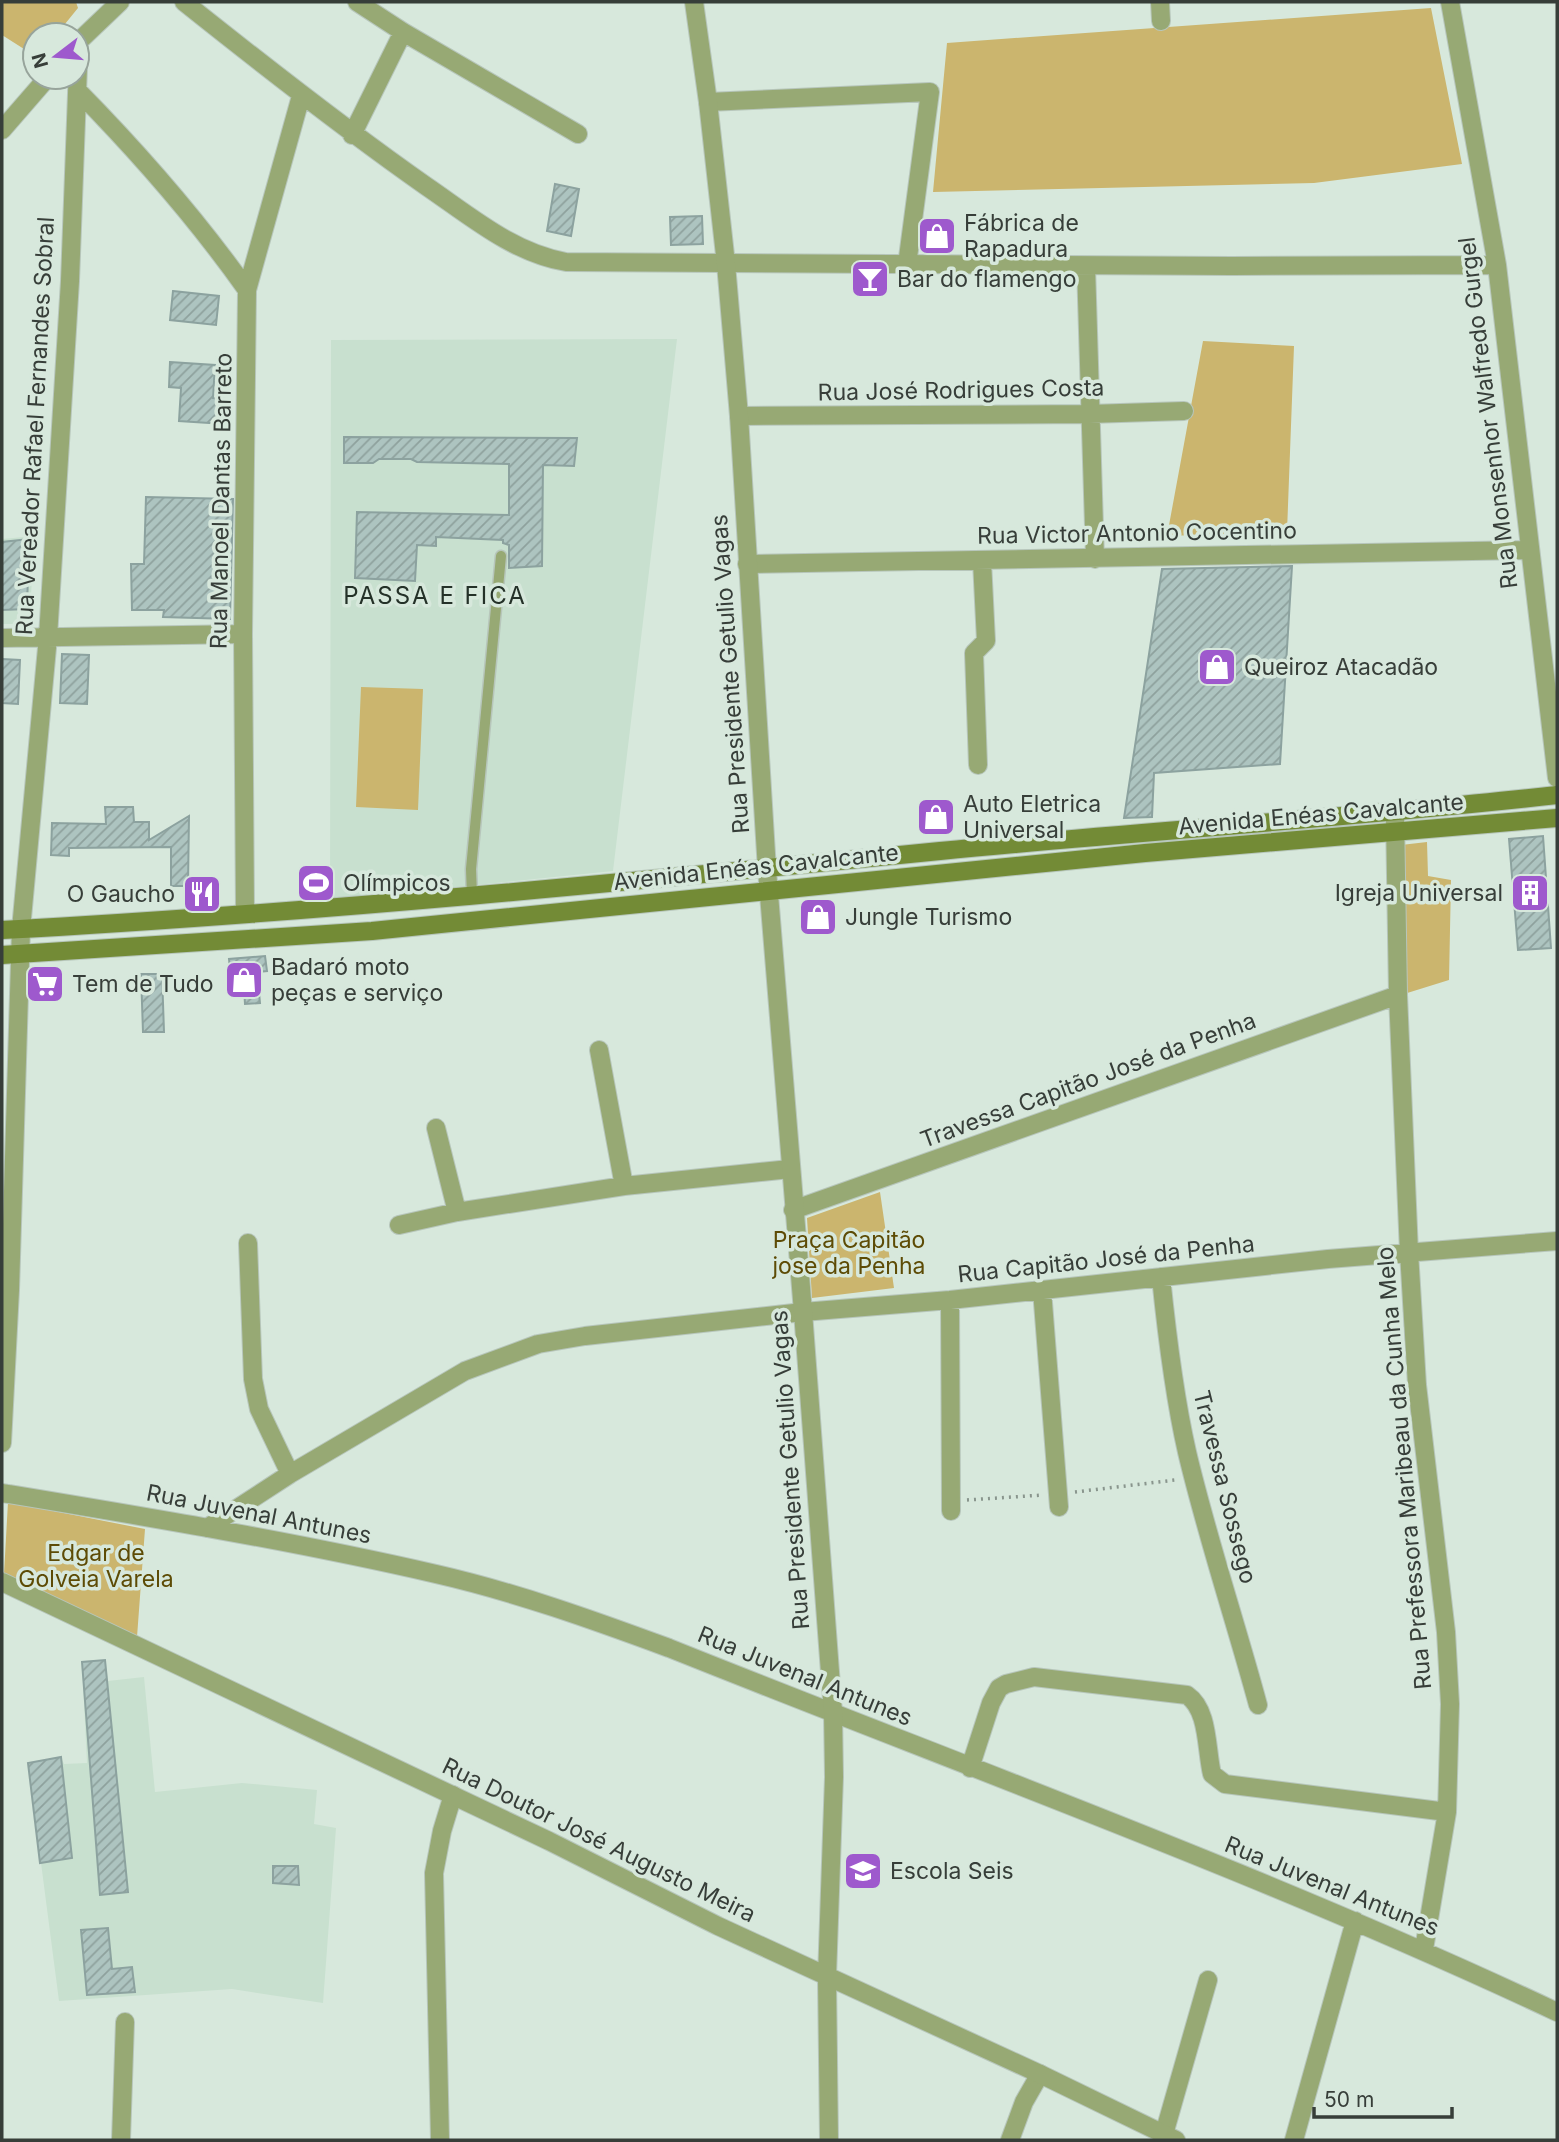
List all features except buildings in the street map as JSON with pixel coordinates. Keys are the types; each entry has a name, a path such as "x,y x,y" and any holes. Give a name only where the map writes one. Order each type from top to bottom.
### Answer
{"main road":[{"name":"Avenida Enéas Cavalcante","path":"2,930 370,906 943,851 1395,813 1557,795"},
{"name":"Avenida Enéas Cavalcante","path":"2,955 372,931 945,872 1557,818"},
{"path":"1269,823 1271,844"},
{"path":"943,851 945,872"},
{"path":"639,882 640,904"},
{"path":"370,906 372,931"}],"street":[{"path":"91,29 120,2"},
{"path":"184,2 352,135 486,228 513,244 548,259 566,262 726,264 1497,265"},
{"path":"357,2 403,32 578,134"},
{"name":"Rua Presidente Getulio Vagas","path":"694,2 726,264 739,416 767,870 832,1712 834,1777 827,1977 829,2140"},
{"path":"1160,2 1161,21"},
{"name":"Rua Monsenhor Walfredo Gurgel","path":"1450,2 1497,265 1557,778"},
{"path":"352,135 403,32"},
{"path":"2,130 36,91"},
{"name":"Rua Vereador Rafael Fernandes Sobral","path":"2,1443 22,929 48,637 69,294 77,91"},
{"path":"78,91 113,126 206,232 247,290"},
{"path":"708,102 930,92 907,265"},
{"name":"Rua Manoel Dantas Barreto","path":"245,913 243,634 247,290 301,96"},
{"path":"1086,266 1095,559"},
{"name":"Rua José Rodrigues Costa","path":"739,416 1184,411"},
{"name":"Rua Victor Antonio Cocentino","path":"747,564 1529,550"},
{"path":"978,765 974,653 986,641 982,561"},
{"path":"2,638 243,634"},
{"name":"Rua Prefessora Maribeau da Cunha Melo","path":"1395,813 1398,995 1417,1384 1446,1632 1450,1704 1447,1812 1424,1949"},
{"name":"Travessa Capitão José da Penha","path":"793,1210 1398,995"},
{"path":"599,1050 624,1186"},
{"path":"436,1128 457,1212"},
{"path":"399,1224 457,1212 624,1186 790,1169"},
{"name":"Rua Capitão José da Penha","path":"207,1528 290,1474 465,1371 538,1344 585,1336 803,1312 950,1300 1409,1252 1557,1241"},
{"path":"248,1243 255,1389 259,1409 290,1474"},
{"name":"Travessa Sossego","path":"1161,1277 1176,1392 1194,1478 1258,1705"},
{"path":"1042,1290 1058,1501"},
{"path":"950,1300 951,1506"},
{"name":"Rua Juvenal Antunes","path":"2,1493 207,1528 438,1574 571,1613 669,1648 1263,1883 1424,1949 1557,2012"},
{"name":"Rua Doutor José Augusto Meira","path":"2,1582 453,1795 827,1977 1040,2074 1170,2137"},
{"path":"970,1768 994,1694 1006,1684 1034,1677 1187,1695 1198,1705 1202,1714 1212,1774 1225,1784 1447,1812"},
{"path":"440,2140 434,1873 442,1830 453,1795"},
{"path":"1294,2140 1354,1921"},
{"path":"1170,2137 1208,1980"},
{"path":"121,2140 125,2022"},
{"path":"1010,2140 1024,2102 1040,2074"}],"lane":[{"path":"472,895 471,869 501,556"}],"path":[{"path":"951,1506 1058,1501 1194,1478"}],"shaded area":[{"path":"677,339 613,871 330,900 331,340"},
{"path":"35,536 29,624 2,624 2,539"},
{"path":"105,1660 108,1681 144,1677 155,1792 242,1783 317,1790 314,1824 336,1828 323,2003 232,1989 59,2001 28,1763 61,1757 64,1764 87,1763 82,1662"}],"green space":[{"path":"2,2 76,2 78,8 67,21 21,21 21,47 2,35"},
{"path":"1431,8 1462,164 1314,183 933,192 947,43"},
{"path":"1203,341 1294,346 1287,532 1167,536"},
{"path":"361,687 423,689 418,810 356,807"},
{"path":"1427,842 1428,876 1451,880 1449,980 1404,994 1401,845"},
{"name":"Praça Capitão jose da Penha","path":"880,1192 894,1288 812,1298 807,1218"},
{"name":"Edgar de Golveia Varela","path":"8,1502 145,1529 137,1637 4,1574"}],"place":[{"name":"Fábrica de Rapadura","path":"937,236"},
{"name":"Bar do flamengo","path":"870,279"},
{"name":"Queiroz Atacadão","path":"1217,667"},
{"name":"Auto Eletrica Universal","path":"936,817"},
{"name":"Olímpicos","path":"316,883"},
{"name":"Igreja Universal","path":"1530,893"},
{"name":"O Gaucho","path":"202,894"},
{"name":"Jungle Turismo","path":"818,917"},
{"name":"Badaró moto peças e serviço","path":"244,980"},
{"name":"Tem de Tudo","path":"45,984"},
{"name":"Escola Seis","path":"863,1871"}],"district":[{"name":"PASSA E FICA","path":"435,596"}]}
